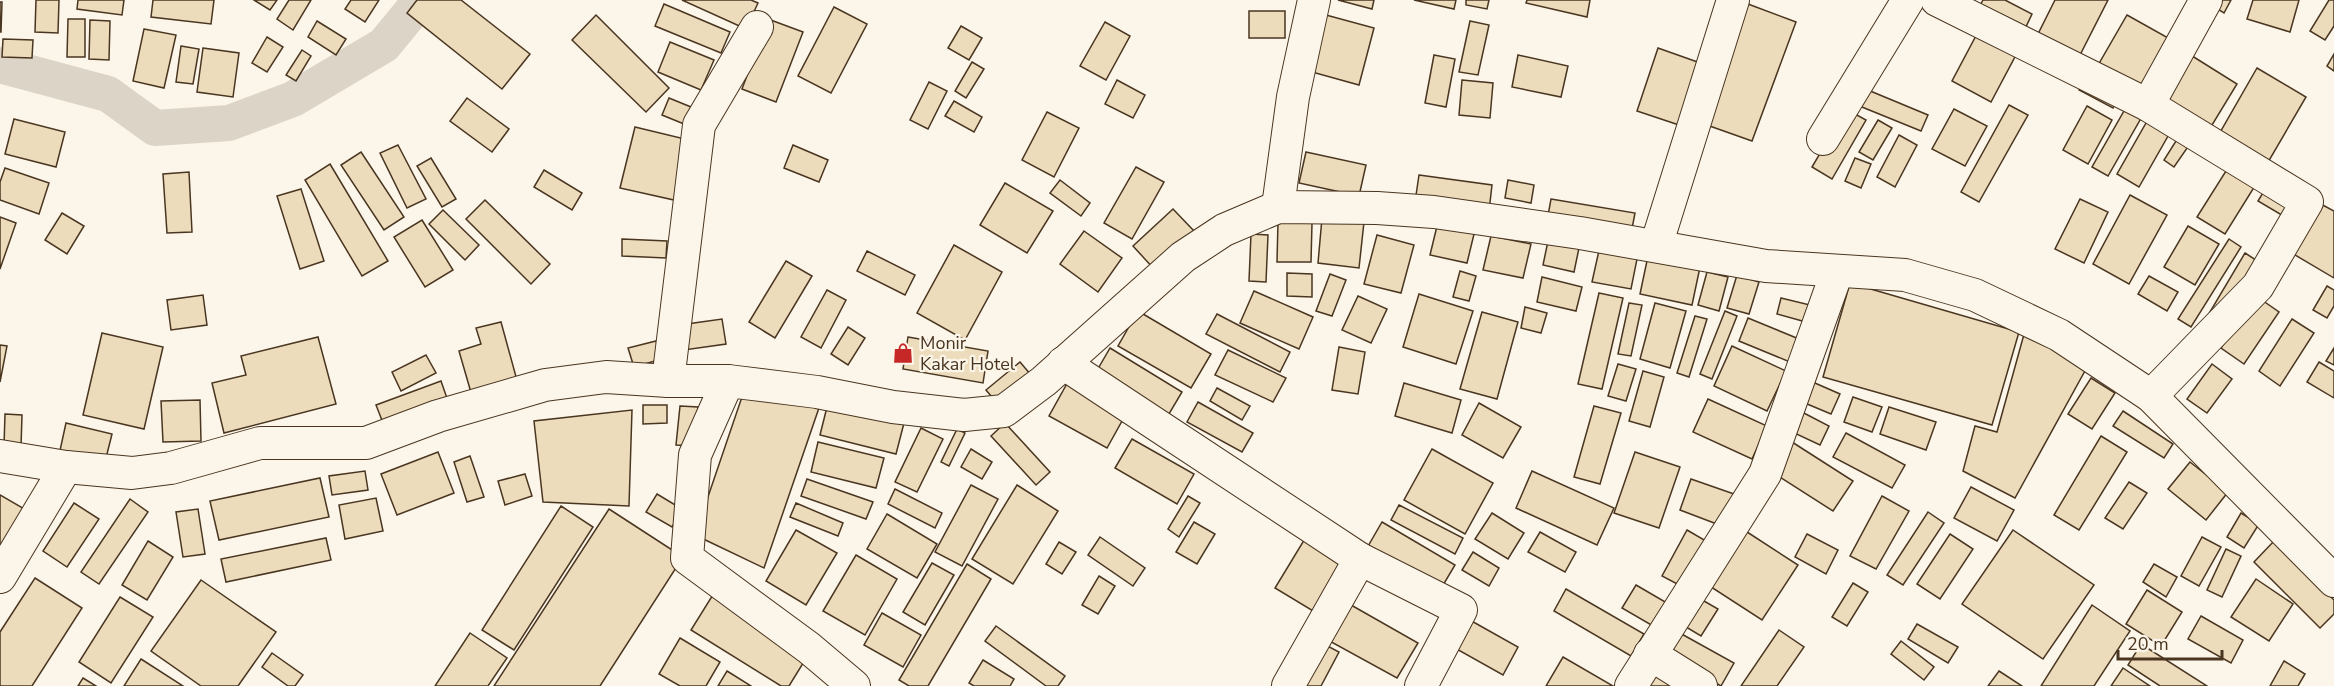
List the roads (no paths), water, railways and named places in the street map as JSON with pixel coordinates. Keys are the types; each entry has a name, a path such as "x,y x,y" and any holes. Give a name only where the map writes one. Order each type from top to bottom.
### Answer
{"street":[{"path":"1278,207 1293,97 1314,0"},
{"path":"1656,246 1733,0"},
{"path":"1823,139 1908,0"},
{"path":"1937,0 2148,105 2307,202 2258,286 2151,396"},
{"path":"2148,105 2206,0"},
{"path":"668,381 699,125 757,27"},
{"path":"0,456 66,467 132,473 171,468 260,443 366,443 438,416 545,385 606,377 668,381 728,381 817,392 893,407 964,415 1004,411 1063,363 1183,257 1224,230 1278,207 1434,212 1656,246 1766,266 1905,275 1975,295 2059,335 2151,396 2334,581"},
{"path":"1631,686 1765,474 1837,272"},
{"path":"1063,363 1360,559 1461,610 1421,686"},
{"path":"728,381 695,455 687,558 808,648 854,686"},
{"path":"0,577 66,467"},
{"path":"1288,686 1360,559"},
{"path":"1650,654 1701,686"}],"waterway":[{"path":"0,65 108,94 155,128 229,123 293,99 384,45 421,0"}],"place":[{"name":"Monir Kakar Hotel","path":"903,353"}]}
